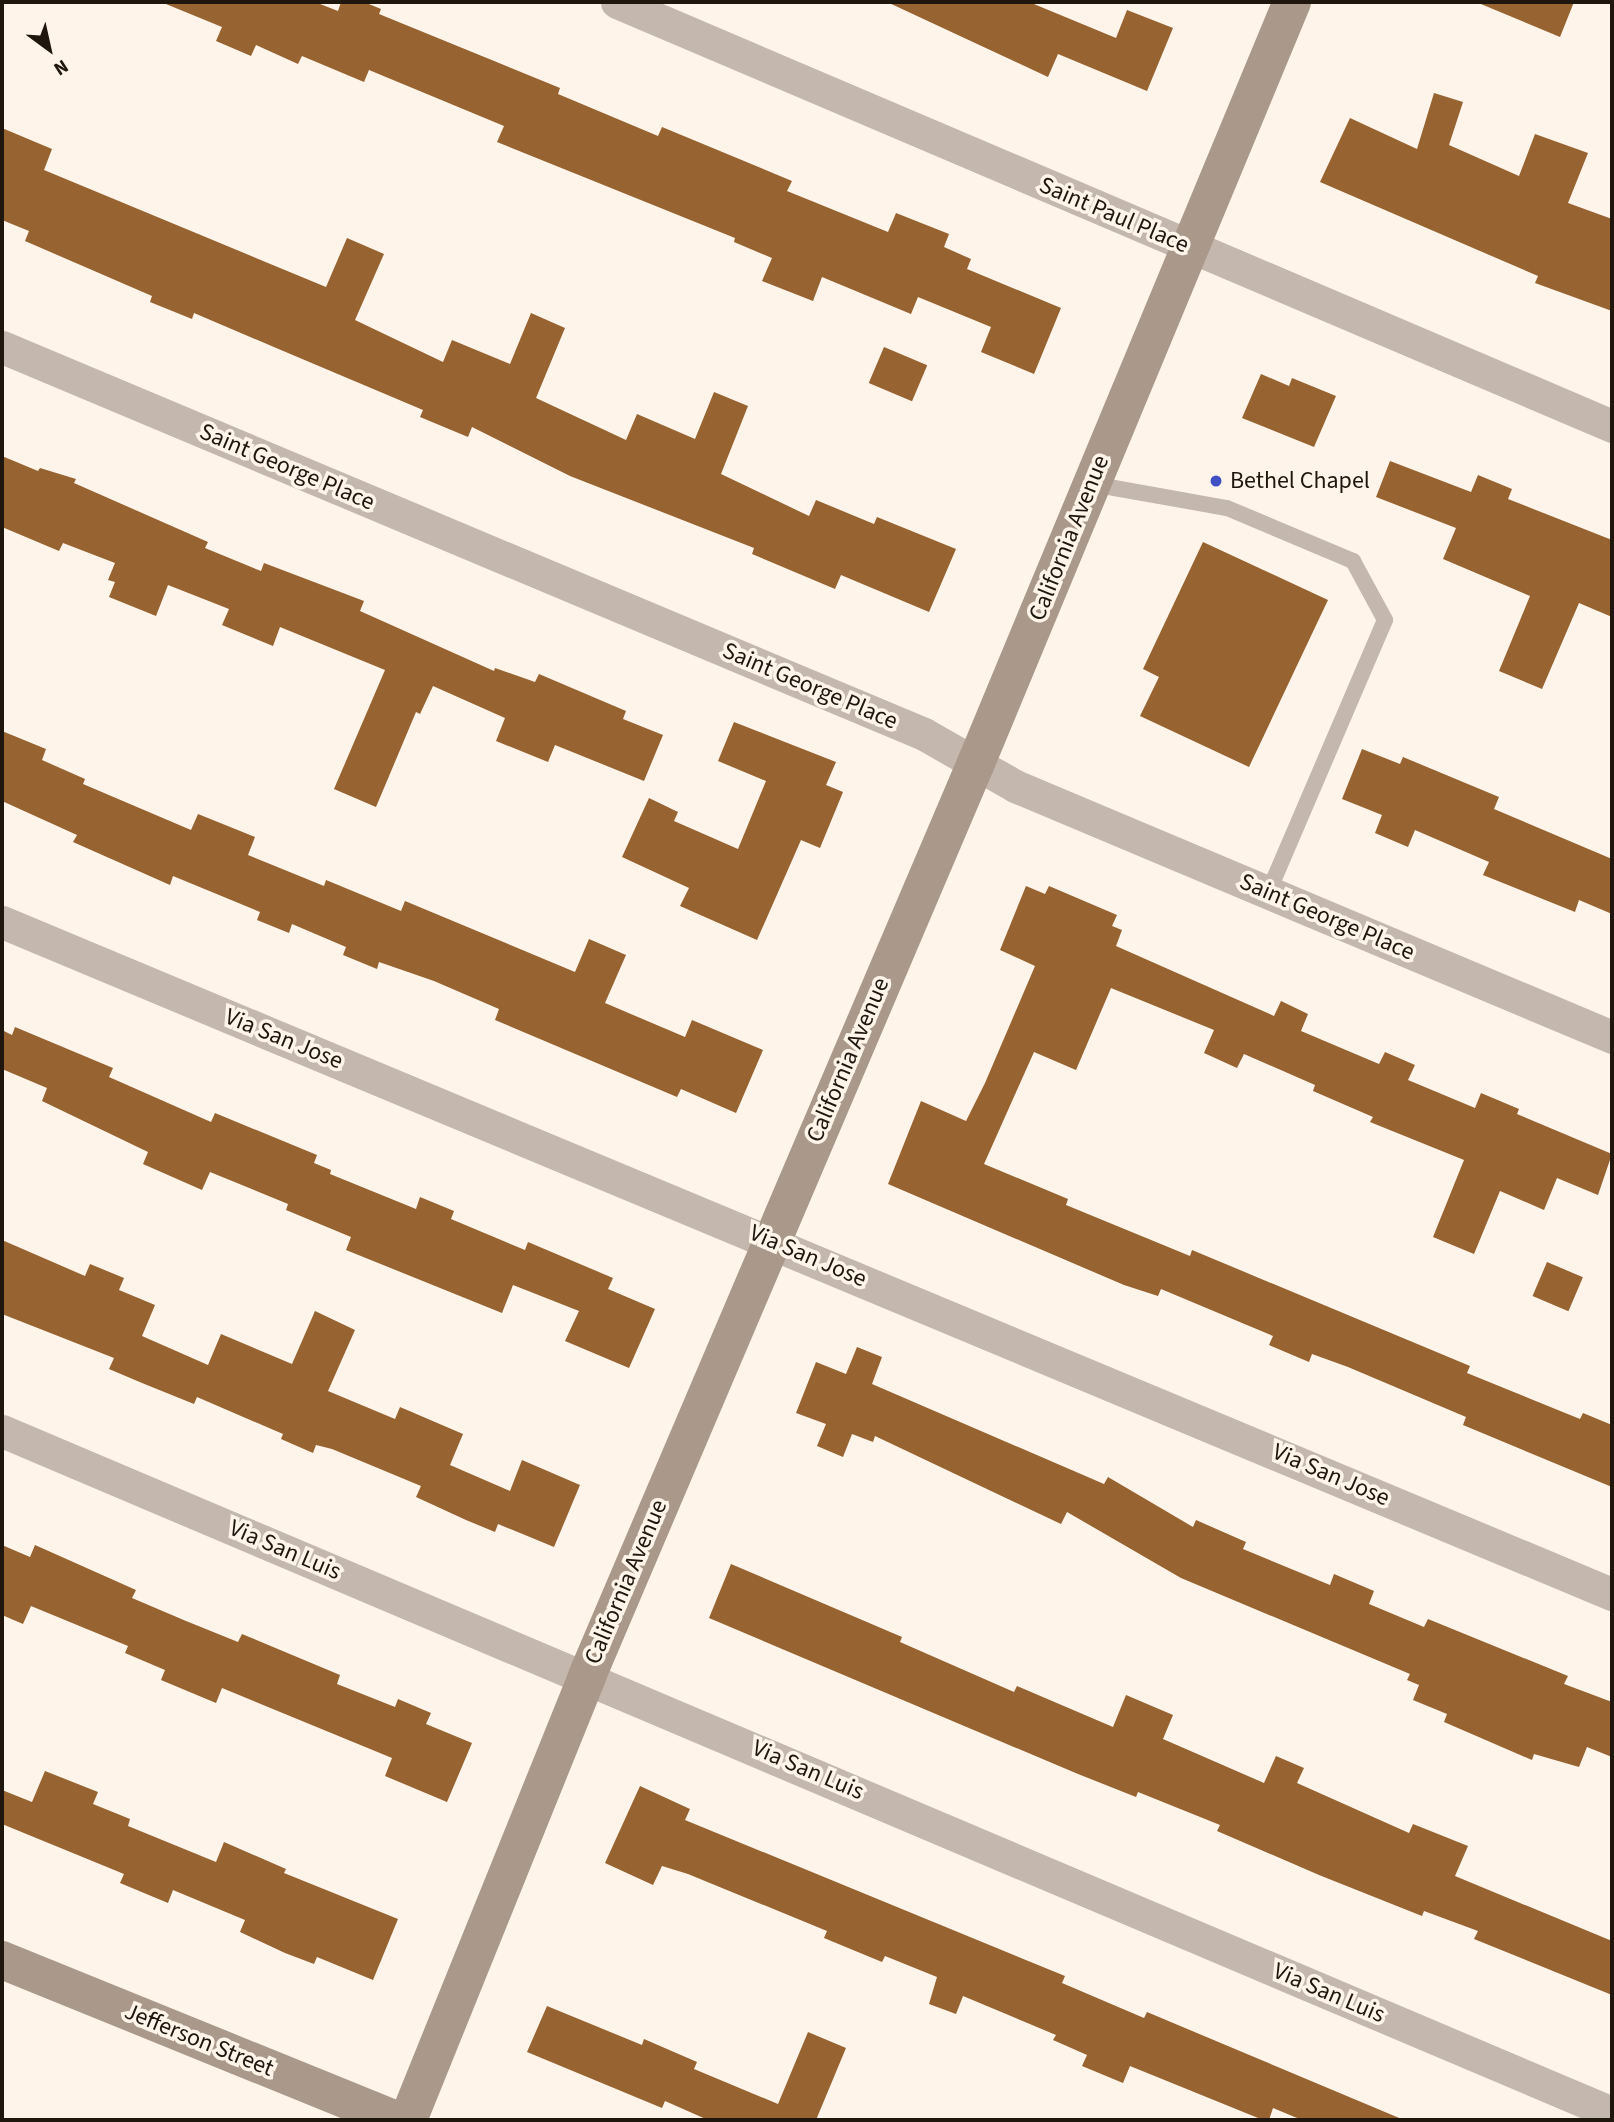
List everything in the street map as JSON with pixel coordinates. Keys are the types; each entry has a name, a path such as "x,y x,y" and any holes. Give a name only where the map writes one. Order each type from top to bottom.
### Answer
{"main road":[{"name":"California Avenue","path":"408,2120 587,1676 770,1240 976,764 1292,2"},
{"name":"Jefferson Street","path":"2,1960 396,2120"}],"street":[{"name":"Saint Paul Place","path":"617,2 1612,426"},
{"name":"Saint George Place","path":"2,347 924,734 1015,786 1612,1037"},
{"name":"Via San Jose","path":"2,922 770,1240 1612,1594"},
{"name":"Via San Luis","path":"2,1431 587,1676 1612,2113"}],"lane":[{"path":"1092,484 1227,509 1353,561 1385,620 1268,893"}],"building":[{"path":"161,2 315,2 338,11 341,2 364,2 381,9 379,14 560,88 558,94 658,136 662,127 792,181 787,191 888,232 896,213 949,234 944,247 971,259 967,269 1061,308 1034,374 981,352 991,327 918,297 911,314 822,277 813,301 762,281 772,258 734,242 735,238 497,142 504,126 369,70 364,82 302,56 298,64 256,45 251,56 216,41 222,27"},
{"path":"887,2 1029,2 1116,38 1127,10 1173,28 1147,91 1058,54 1048,77"},
{"path":"1476,2 1574,2 1560,37"},
{"path":"1434,93 1463,102 1449,145 1519,176 1535,134 1588,153 1568,203 1612,219 1612,311 1535,283 1538,276 1320,182 1350,118 1417,149"},
{"path":"2,128 52,149 44,170 326,287 347,238 384,254 355,320 443,362 452,340 510,364 531,313 565,328 536,398 626,440 637,414 695,439 714,392 748,406 721,474 809,516 816,500 874,524 877,517 956,549 929,612 841,575 835,589 752,554 754,548 570,476 472,427 468,437 420,417 423,410 194,313 192,319 150,302 152,296 25,241 29,231 2,220"},
{"path":"884,347 927,365 912,401 869,383"},
{"path":"1261,374 1289,386 1292,378 1336,396 1314,447 1242,418"},
{"path":"2,456 38,471 40,468 76,479 74,483 208,542 205,548 261,571 264,563 364,601 360,611 494,671 495,668 535,682 539,674 626,711 623,719 663,735 644,781 555,745 548,762 496,741 505,718 433,686 420,714 416,712 376,807 334,789 385,670 280,627 273,646 222,625 229,609 168,585 156,616 109,597 115,582 108,580 115,563 63,543 59,551 2,527"},
{"path":"1390,461 1471,492 1478,475 1512,489 1508,499 1612,540 1612,617 1579,603 1542,689 1499,671 1530,596 1443,559 1456,528 1376,497"},
{"path":"1203,542 1328,600 1249,767 1140,716 1159,677 1143,669"},
{"path":"734,722 836,762 826,785 843,792 820,848 801,840 757,940 680,906 689,888 622,857 649,798 678,812 674,821 738,849 766,781 718,761"},
{"path":"2,731 46,749 42,760 85,779 83,784 191,830 198,814 255,837 248,855 324,886 326,880 401,911 405,901 575,972 589,939 626,955 605,1003 685,1037 692,1020 763,1050 736,1113 681,1089 677,1097 495,1020 499,1009 434,981 379,962 377,969 343,955 346,947 292,924 289,933 257,920 260,912 173,876 170,885 73,842 77,835 2,801"},
{"path":"1362,749 1400,764 1403,757 1499,797 1494,809 1612,859 1612,914 1579,900 1575,912 1483,875 1489,862 1415,830 1408,847 1375,833 1382,815 1342,799"},
{"path":"1026,886 1045,894 1049,886 1117,915 1112,926 1122,930 1116,946 1274,1016 1281,1001 1308,1014 1301,1031 1379,1064 1385,1052 1415,1065 1408,1080 1475,1108 1481,1093 1519,1109 1517,1114 1612,1154 1598,1195 1557,1178 1544,1210 1500,1191 1474,1254 1433,1237 1464,1160 1370,1122 1373,1117 1313,1091 1315,1085 1244,1054 1237,1068 1204,1053 1214,1030 1111,988 1076,1070 1034,1052 984,1164 1068,1199 1066,1205 1190,1256 1192,1250 1470,1366 1467,1373 1580,1419 1583,1413 1612,1425 1612,1487 1463,1425 1466,1417 1348,1367 1312,1354 1309,1362 1269,1345 1273,1336 1161,1289 1158,1296 1124,1285 888,1184 921,1101 966,1121 985,1083 1035,966 1000,950"},
{"path":"15,1027 113,1068 109,1077 211,1122 215,1113 317,1155 314,1163 331,1170 330,1174 416,1209 420,1197 454,1211 451,1219 525,1250 528,1242 613,1278 608,1289 655,1309 629,1368 565,1341 579,1311 513,1285 502,1313 346,1250 351,1237 286,1210 288,1204 210,1172 202,1190 143,1164 148,1152 42,1101 47,1088 2,1069 2,1030 12,1035"},
{"path":"2,1240 85,1276 90,1264 124,1278 119,1290 155,1305 142,1336 208,1365 221,1334 292,1364 315,1311 355,1330 328,1391 395,1419 400,1407 463,1434 450,1465 510,1491 522,1460 580,1485 554,1547 498,1524 495,1532 466,1520 416,1497 421,1486 332,1449 316,1445 313,1453 281,1439 283,1434 197,1397 194,1404 142,1383 109,1369 114,1358 2,1314"},
{"path":"1547,1262 1583,1277 1568,1311 1533,1296"},
{"path":"857,1347 882,1357 872,1384 1104,1484 1108,1477 1193,1527 1196,1520 1246,1542 1243,1549 1330,1585 1334,1574 1374,1591 1369,1604 1424,1627 1428,1619 1568,1676 1564,1684 1612,1702 1612,1757 1587,1747 1579,1767 1534,1754 1532,1760 1444,1722 1447,1714 1413,1700 1419,1685 1407,1680 1410,1674 1181,1578 1067,1512 1061,1524 875,1436 873,1442 852,1434 843,1457 817,1446 826,1424 796,1413 816,1362 846,1374"},
{"path":"2,1545 30,1557 35,1545 136,1590 132,1598 186,1621 238,1642 242,1634 340,1675 337,1684 395,1707 398,1699 431,1713 426,1724 472,1743 447,1802 385,1776 392,1758 222,1688 216,1703 161,1680 165,1670 125,1653 128,1646 31,1606 23,1624 2,1615"},
{"path":"731,1564 902,1637 900,1642 1014,1692 1017,1686 1113,1727 1126,1695 1173,1715 1163,1739 1264,1783 1276,1756 1304,1768 1297,1783 1409,1833 1413,1824 1468,1846 1455,1876 1612,1941 1612,1995 1474,1939 1478,1931 1424,1911 1422,1916 1319,1875 1217,1831 1220,1825 1138,1792 1136,1797 1078,1774 709,1618"},
{"path":"45,1771 98,1792 93,1804 130,1819 128,1826 216,1862 224,1842 286,1869 284,1873 398,1919 373,1980 317,1957 314,1964 285,1953 240,1932 245,1920 173,1890 168,1903 120,1883 124,1874 2,1824 2,1790 32,1802"},
{"path":"640,1786 690,1809 685,1820 1065,1976 1062,1983 1144,2018 1147,2012 1404,2120 1302,2120 1273,2108 1269,2120 1263,2120 1130,2066 1123,2083 1082,2066 1087,2055 1053,2040 1056,2035 963,1996 956,2014 929,2004 937,1977 885,1956 882,1962 824,1938 827,1931 688,1874 662,1866 653,1885 605,1863"},
{"path":"547,2006 642,2045 644,2039 697,2062 694,2069 778,2104 808,2032 846,2048 816,2120 708,2120 665,2101 662,2108 527,2052"}],"place":[{"name":"Bethel Chapel","path":"1216,481"}]}
